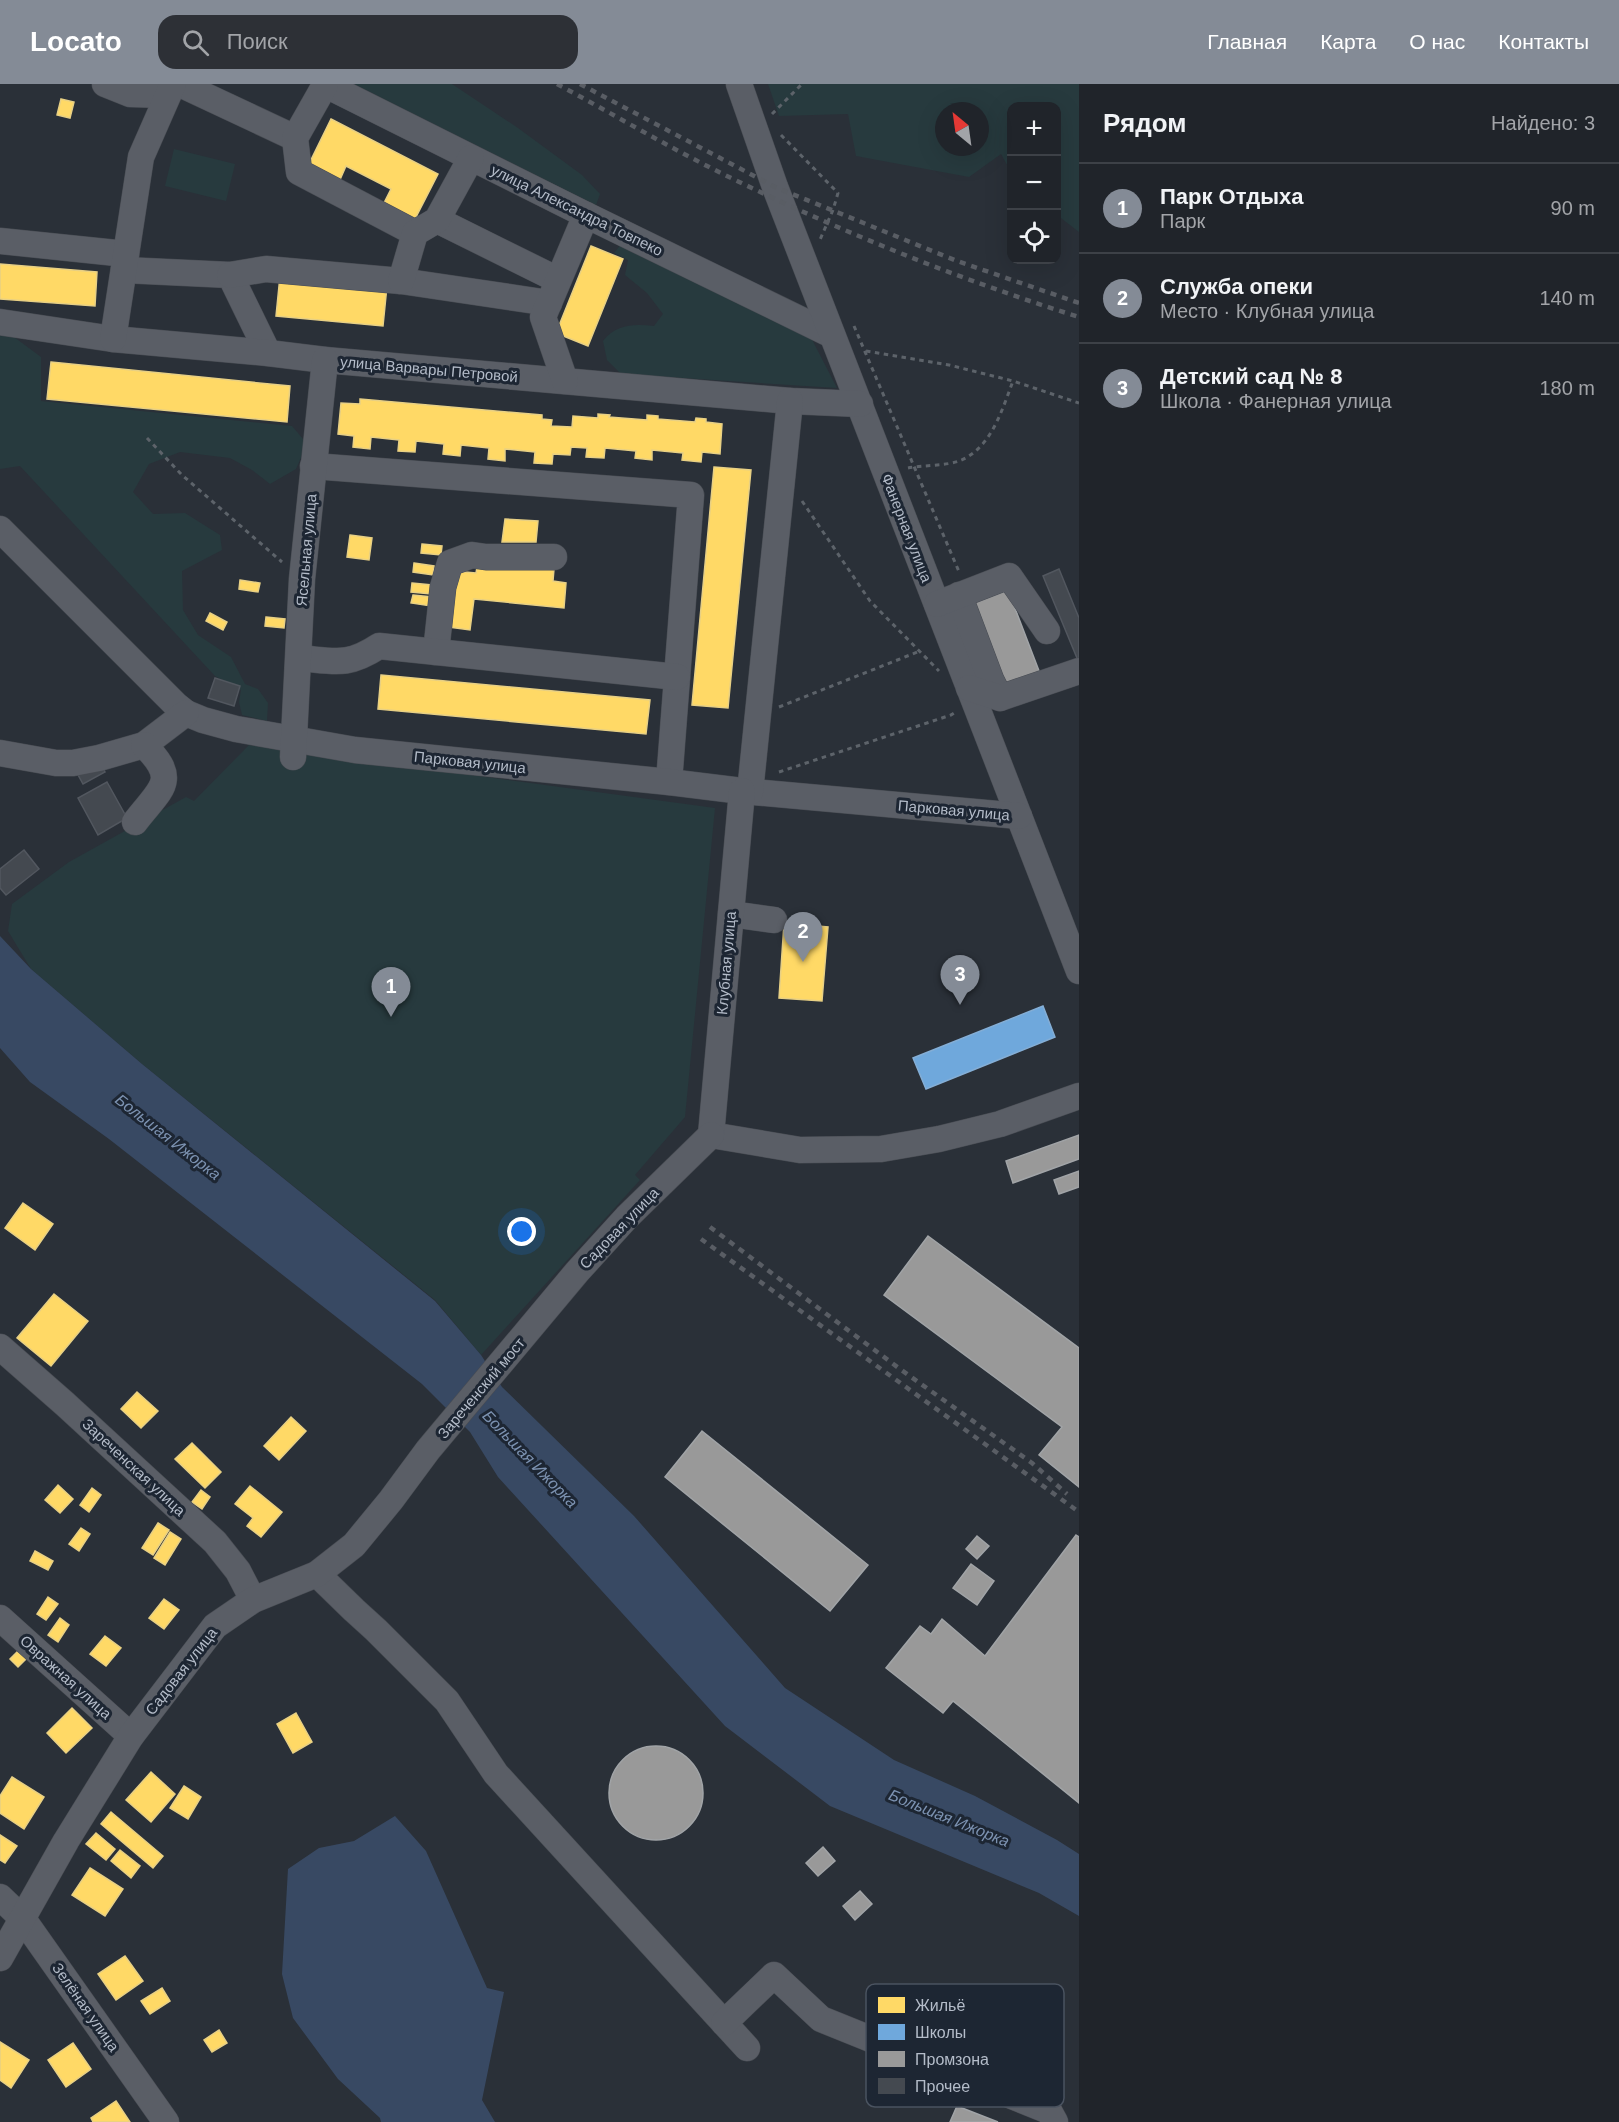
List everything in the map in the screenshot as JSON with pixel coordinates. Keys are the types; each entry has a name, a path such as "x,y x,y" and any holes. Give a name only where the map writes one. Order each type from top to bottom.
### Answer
{"street":[{"path":"105,84 130,93 173,88 295,138"},
{"path":"324,84 295,138 299,172 415,233"},
{"name":"улица Александра Товпеко","path":"324,84 586,215 842,327"},
{"name":"Фанерная улица","path":"739,84 775,187 842,327 860,404 885,471 954,597 1018,816 1071,931 1079,971"},
{"path":"113,339 141,157 173,88"},
{"path":"401,281 415,233 437,220 471,158"},
{"path":"565,381 543,317 586,215"},
{"path":"437,220 553,292"},
{"path":"0,241 125,262 230,275 266,269 553,292"},
{"path":"230,275 268,353"},
{"name":"улица Варвары Петровой","path":"0,322 113,339 325,360 790,401 860,404"},
{"name":"Ясельная улица","path":"294,748 302,579 325,360"},
{"name":"Клубная улица","path":"711,1135 731,914 758,716 790,401"},
{"path":"313,466 691,495 669,782"},
{"name":"Парковая улица","path":"0,529 186,713 294,748 355,750 1018,816"},
{"path":"436,652 444,587 450,563 472,555 554,557"},
{"path":"954,597 1009,576 1047,631"},
{"path":"299,658 345,662 362,657 379,646 677,677"},
{"path":"983,691 1079,671"},
{"path":"0,753 56,763 73,763 111,755 144,745 186,713"},
{"path":"135,822 162,788 164,779 164,770 159,760 144,745"},
{"path":"731,914 774,920"},
{"path":"711,1135 800,1150 881,1149 939,1139 1000,1124 1079,1096"},
{"name":"Садовая улица","path":"533,1326 577,1272 613,1233 711,1135"},
{"name":"Зареченский мост","path":"428,1450 533,1326"},
{"name":"Зареченская улица","path":"0,1347 83,1419 215,1542 238,1571 253,1600"},
{"name":"Садовая улица","path":"0,1958 66,1841 131,1736 214,1626 253,1600 317,1574 354,1545 428,1450"},
{"path":"317,1574 447,1701 496,1774 747,2048"},
{"name":"Овражная улица","path":"0,1618 131,1736"},
{"name":"Зелёная улица","path":"0,1897 23,1919 166,2122"},
{"path":"724,2023 774,1975 821,2019 866,2037"},
{"path":"1039,2107 1049,2111 1055,2122"}],"path":[{"path":"766,120 802,84"},
{"path":"774,128 838,193 816,248"},
{"path":"842,327 866,351 915,466 954,597"},
{"path":"842,327 866,351 949,366 1013,381 1079,403"},
{"path":"885,471 959,461 983,446 1001,415 1013,381"},
{"path":"147,438 182,475 302,579"},
{"path":"802,500 870,601 941,673"},
{"path":"758,716 920,651"},
{"path":"748,788 951,716 983,691"}],"green space":[{"path":"354,84 452,84 518,128 582,175 600,194 596,205"},
{"path":"768,84 1079,84 1079,232 1061,218 1061,102 1007,102 1007,165 1001,154 969,177 856,156 848,114 779,116"},
{"path":"174,149 235,164 226,201 165,186"},
{"path":"622,243 805,326 837,388 621,374 607,360 603,341 614,331 626,326 654,326 663,314 647,293 625,275 628,260 614,253"},
{"path":"0,333 14,337 41,357 41,401 292,426 303,439 303,453 296,469 270,484 252,470 230,458 180,452 149,464 133,492 153,514 185,513 220,535 222,550 182,571 183,610 198,635 231,657 245,684 258,689 268,703 267,721 242,715 239,702 241,690 215,676 20,466 0,469"},
{"path":"249,745 715,808 685,1117 635,1175 640,1180 481,1355 435,1300 142,1064 31,969 8,931 12,904 69,862 186,797 194,801"}],"water":[{"name":"Большая Ижорка","path":"0,936 31,969 142,1064 435,1301 481,1355 502,1387 634,1516 785,1688 894,1760 975,1796 1079,1854 1079,1916 1039,1893 830,1806 725,1726 498,1477 470,1432 422,1384 109,1139 30,1082 0,1048"},
{"path":"395,1816 426,1851 487,1988 504,1992 482,2100 495,2122 381,2122 380,2118 338,2079 293,2018 282,1974 288,1869 319,1848 354,1841"}],"building: Жильё":[{"path":"61,99 74,102 70,118 57,115"},
{"path":"331,119 438,174 415,219 384,203 391,189 346,166 339,182 308,166"},
{"path":"591,246 623,259 588,346 556,333"},
{"path":"0,264 97,272 95,306 0,299"},
{"path":"280,276 387,286 383,326 276,316"},
{"path":"51,362 290,386 287,422 47,399"},
{"path":"360,399 542,415 542,419 552,420 551,426 572,427 573,416 598,418 598,414 647,420 647,415 658,416 658,419 695,422 696,418 706,419 706,422 722,424 720,454 702,452 701,462 682,460 683,453 652,450 652,460 635,458 636,451 605,448 604,458 586,457 587,448 571,447 570,455 553,454 552,464 534,463 535,452 505,449 505,461 488,459 489,448 461,445 460,456 443,454 444,444 416,441 415,452 398,451 399,440 371,437 370,449 353,447 354,436 338,434 341,403 360,404"},
{"path":"714,467 751,470 728,708 692,705"},
{"path":"505,519 538,521 536,542 502,542"},
{"path":"350,535 372,538 369,560 347,557"},
{"path":"422,544 442,546 441,555 421,553"},
{"path":"478,561 554,569 553,581 566,583 564,608 474,599 470,630 449,627 455,571 476,573"},
{"path":"414,563 434,566 433,575 413,572"},
{"path":"240,580 260,583 258,592 239,589"},
{"path":"412,583 432,585 431,594 411,592"},
{"path":"413,595 432,597 431,606 411,603"},
{"path":"210,613 227,622 223,630 206,621"},
{"path":"266,617 285,619 284,628 265,626"},
{"path":"381,675 650,700 646,734 378,709"},
{"path":"784,923 828,927 822,1001 779,998"},
{"path":"23,1203 53,1224 35,1250 5,1228"},
{"path":"54,1294 88,1321 51,1366 17,1338"},
{"path":"137,1392 158,1411 141,1428 121,1409"},
{"path":"291,1417 306,1431 279,1460 264,1446"},
{"path":"192,1443 221,1472 205,1488 175,1459"},
{"path":"58,1485 73,1499 60,1513 45,1500"},
{"path":"250,1486 282,1512 261,1537 247,1526 253,1518 235,1504"},
{"path":"92,1488 101,1495 89,1512 80,1505"},
{"path":"201,1490 210,1497 202,1509 192,1502"},
{"path":"158,1523 169,1530 153,1555 142,1548"},
{"path":"81,1528 90,1534 79,1551 69,1544"},
{"path":"170,1532 181,1539 165,1565 154,1558"},
{"path":"35,1551 53,1561 48,1570 30,1561"},
{"path":"48,1597 58,1604 46,1620 37,1614"},
{"path":"164,1599 179,1610 164,1629 149,1618"},
{"path":"60,1618 69,1625 58,1642 48,1635"},
{"path":"105,1636 121,1648 106,1666 90,1654"},
{"path":"21,1648 29,1656 18,1667 10,1659"},
{"path":"72,1708 92,1728 66,1753 47,1733"},
{"path":"296,1713 312,1742 293,1753 277,1724"},
{"path":"151,1772 175,1794 151,1822 126,1800"},
{"path":"12,1777 44,1797 24,1829 0,1813 0,1796"},
{"path":"184,1786 201,1797 188,1819 170,1808"},
{"path":"111,1812 163,1856 153,1868 101,1824"},
{"path":"96,1833 115,1849 106,1860 86,1844"},
{"path":"0,1835 17,1846 5,1863 0,1860"},
{"path":"120,1850 140,1866 131,1878 111,1861"},
{"path":"90,1868 123,1889 105,1916 72,1895"},
{"path":"125,1956 143,1981 116,2000 98,1974"},
{"path":"162,1988 170,2001 150,2014 141,2001"},
{"path":"219,2030 227,2043 212,2052 204,2040"},
{"path":"0,2042 29,2060 11,2088 0,2080"},
{"path":"73,2043 91,2069 66,2087 48,2060"},
{"path":"116,2101 130,2122 93,2122 91,2118"}],"building: Школы":[{"path":"1043,1006 1055,1037 926,1089 913,1058"}],"building: Промзона":[{"path":"1008,590 1041,676 1005,690 972,604"},
{"path":"1079,1135 1079,1159 1013,1183 1006,1161"},
{"path":"1079,1171 1079,1187 1059,1194 1054,1180"},
{"path":"928,1236 1079,1348 1079,1487 1039,1455 1062,1427 884,1295"},
{"path":"702,1431 868,1565 830,1611 665,1477"},
{"path":"1076,1535 1079,1537 1079,1803 953,1701 943,1713 886,1668 920,1626 931,1634 942,1619 985,1656"},
{"path":"977,1536 989,1546 977,1559 966,1549"},
{"path":"971,1564 994,1581 977,1605 953,1588"},
{"path":"656,1746 674,1750 689,1760 699,1775 703,1793 699,1811 689,1826 674,1836 656,1840 638,1836 623,1826 613,1811 609,1793 613,1775 623,1760 638,1750"},
{"path":"823,1847 835,1861 818,1876 806,1863"},
{"path":"860,1891 872,1904 855,1920 843,1906"},
{"path":"957,2107 960,2107 998,2122 950,2122"}],"building: Прочее":[{"path":"1059,569 1079,618 1079,663 1043,576"},
{"path":"215,678 240,686 234,706 208,698"},
{"path":"99,761 105,772 83,784 77,773"},
{"path":"107,782 127,818 98,835 78,798"},
{"path":"24,850 39,869 6,895 0,888 0,869"}],"railway":[{"path":"557,84 662,142 768,196 899,253 989,287 1079,317"},
{"path":"580,84 775,187 957,261 1079,303"},
{"path":"710,1227 900,1369 1032,1463 1067,1494"},
{"path":"701,1239 1079,1512"}],"place":[{"name":"Служба опеки","path":"803,962"},
{"name":"Детский сад № 8","path":"960,1005"},
{"name":"Парк Отдыха","path":"391,1017"}]}
